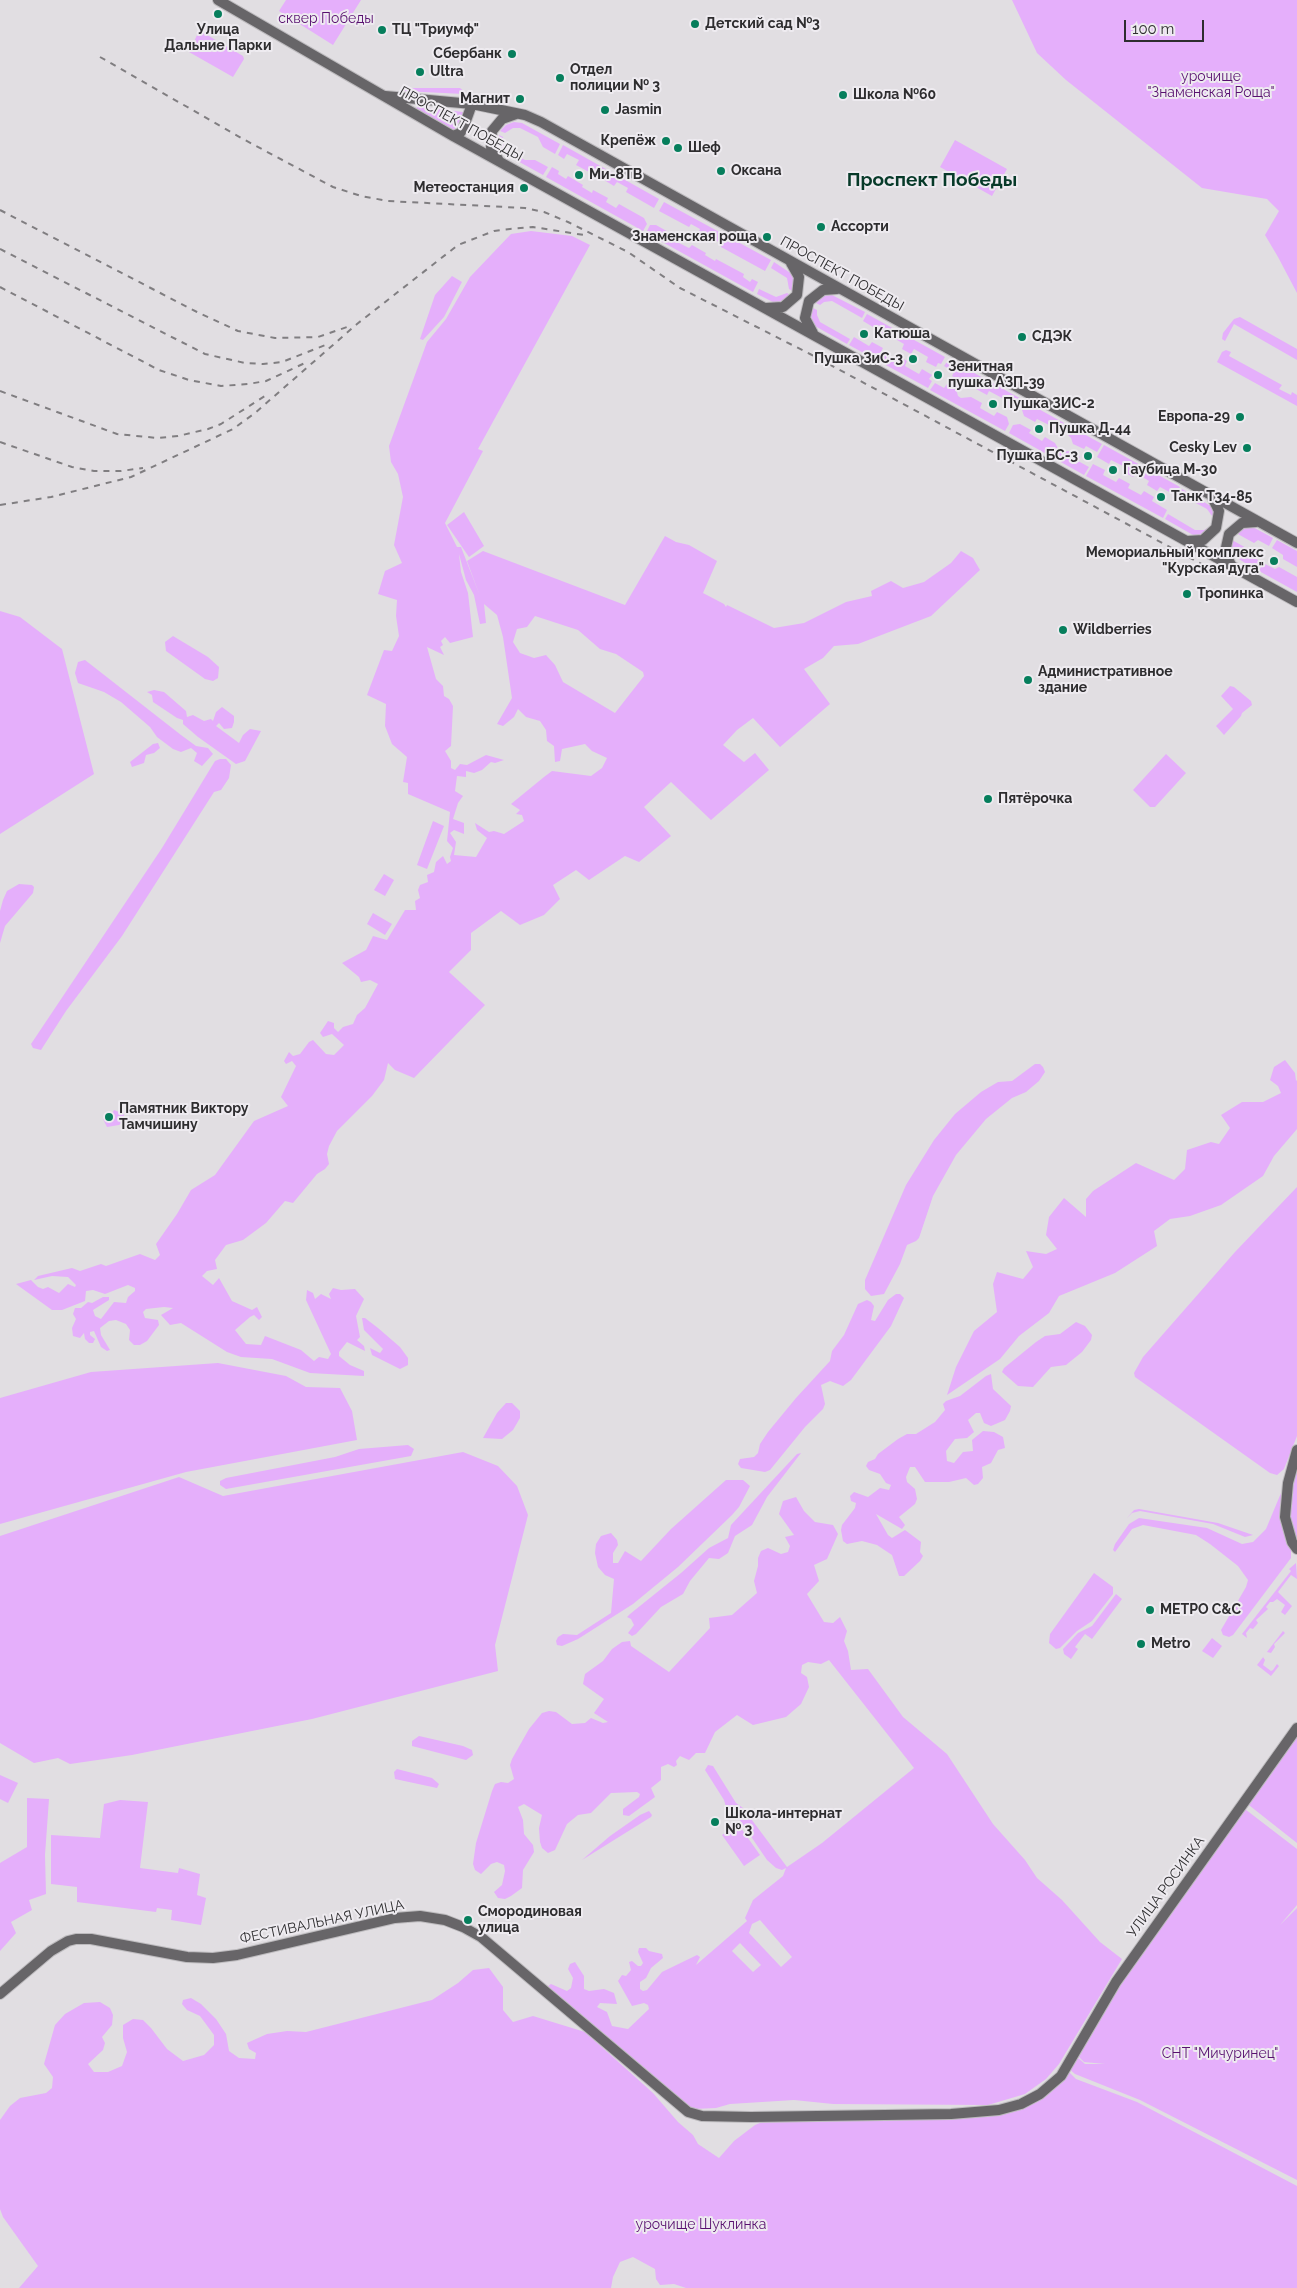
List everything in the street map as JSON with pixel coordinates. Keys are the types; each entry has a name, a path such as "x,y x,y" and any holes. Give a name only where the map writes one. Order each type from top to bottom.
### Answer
{"main road":[{"path":"218,0 381,95"},
{"name":"ПРОСПЕКТ ПОБЕДЫ","path":"381,95 472,104 525,115 1065,412 1297,543"},
{"name":"ПРОСПЕКТ ПОБЕДЫ","path":"381,95 1297,602"},
{"path":"453,136 460,133 463,128 472,104"},
{"path":"499,161 491,147 490,139 496,124 509,115 525,115"},
{"path":"765,308 783,307 796,295 799,278 790,262"},
{"path":"814,335 805,318 809,301 823,290 841,290"},
{"path":"1186,541 1203,540 1216,528 1219,510 1210,495"},
{"path":"1233,567 1225,552 1228,534 1234,527 1242,523 1260,522"},
{"path":"1297,1450 1288,1483 1286,1517 1288,1530 1297,1549"},
{"name":"УЛИЦА РОСИНКА","path":"751,2117 951,2114 999,2110 1020,2104 1040,2094 1058,2080 1067,2068 1116,1982 1297,1728"},
{"name":"ФЕСТИВАЛЬНАЯ УЛИЦА","path":"0,1994 51,1952 68,1941 76,1939 91,1939 178,1955 213,1958 395,1918 425,1917 445,1920 463,1927 481,1938 688,2112 702,2116 751,2117"}],"green space":[{"name":"сквер Победы","path":"286,0 361,0 333,45 279,11"},
{"name":"урочище \"Знаменская Роща\"","path":"1012,0 1297,0 1297,293 1265,235 1279,211 1267,199 1202,188 1066,80 1037,53"},
{"path":"202,32 243,56 244,59 233,77 189,52 198,33"},
{"path":"412,88 460,88 465,92 464,94 403,91"},
{"path":"418,107 463,112 464,114 454,130 416,109"},
{"path":"514,122 522,123 560,144 555,154 543,147 538,137 520,128 513,128 505,133 500,131 506,125"},
{"path":"499,135 503,137 504,146 508,151 525,160 535,160 548,167 543,175 503,153 498,143"},
{"path":"955,140 1007,169 992,196 940,167"},
{"path":"563,145 659,199 654,208 626,192 628,188 617,182 614,186 599,177 600,175 592,171 591,173 576,165 579,160 567,154 564,159 558,155"},
{"path":"552,167 559,171 558,174 566,179 568,176 592,193 593,190 608,198 606,202 616,208 619,204 644,218 647,224 643,231 546,177"},
{"path":"664,202 771,260 765,271 721,247 722,244 715,240 713,242 698,234 700,229 691,224 689,227 659,211"},
{"path":"650,225 656,225 681,239 679,243 689,248 692,245 715,261 716,259 744,274 743,277 750,282 752,279 758,282 753,292 646,233"},
{"path":"531,231 572,236 590,245 478,449 483,451 445,523 457,547 461,547 480,596 467,561 483,551 625,605 665,536 676,542 689,545 717,561 703,593 724,604 726,607 727,605 774,628 804,623 846,602 872,596 871,591 891,581 903,588 924,582 951,563 961,551 973,558 980,570 931,616 858,644 834,646 823,658 804,669 830,704 780,747 753,718 737,730 723,745 744,762 755,753 769,770 711,820 671,782 644,807 671,836 639,862 625,856 589,880 576,870 553,885 560,899 544,915 520,925 501,911 471,933 471,950 449,972 485,1005 414,1078 395,1070 388,1063 384,1080 372,1096 337,1131 329,1146 327,1154 329,1164 325,1169 317,1174 293,1203 285,1201 266,1223 243,1240 226,1245 215,1260 217,1269 207,1271 202,1276 213,1285 219,1278 232,1301 252,1310 257,1307 262,1317 259,1320 254,1315 235,1330 246,1344 261,1345 265,1336 301,1350 314,1361 319,1357 328,1359 331,1354 306,1300 307,1290 313,1293 315,1299 321,1294 331,1299 329,1294 333,1288 341,1290 355,1289 364,1299 356,1316 360,1337 357,1340 364,1346 365,1351 347,1342 339,1352 339,1356 350,1365 364,1371 364,1376 310,1373 272,1359 241,1357 227,1352 181,1323 170,1325 161,1315 173,1308 164,1307 146,1309 143,1312 145,1318 158,1320 159,1325 147,1341 140,1345 134,1345 129,1340 130,1330 126,1324 116,1320 109,1321 100,1328 101,1335 110,1350 107,1351 101,1347 94,1331 90,1332 90,1335 95,1339 93,1343 89,1343 85,1339 84,1333 80,1338 73,1336 72,1328 76,1319 73,1314 75,1308 81,1308 88,1302 92,1303 103,1297 109,1297 109,1300 93,1310 95,1316 101,1319 114,1302 126,1303 128,1297 135,1291 135,1288 128,1285 105,1294 93,1290 86,1291 85,1301 62,1310 52,1310 16,1284 31,1280 38,1287 43,1289 48,1287 59,1293 68,1284 75,1287 76,1285 68,1277 52,1276 34,1280 38,1276 72,1268 80,1271 101,1264 106,1266 140,1254 155,1260 160,1255 156,1244 191,1190 215,1175 254,1121 288,1106 281,1097 296,1066 292,1061 286,1064 284,1061 289,1052 293,1056 300,1054 309,1042 313,1040 326,1054 334,1055 344,1045 332,1034 323,1037 320,1033 328,1021 334,1023 334,1028 338,1032 343,1027 353,1024 357,1015 365,1008 378,984 370,980 361,982 359,977 342,963 366,950 373,936 387,940 405,910 416,910 415,901 420,898 418,890 420,885 428,882 427,875 434,872 436,862 443,856 447,864 451,861 450,857 453,848 447,841 450,812 408,794 408,783 403,782 407,757 392,744 385,726 386,704 367,695 384,650 392,651 399,636 396,616 397,600 378,594 385,571 402,563 394,545 403,497 398,474 391,462 389,446 427,342 446,319 470,277 511,234","holes":["459,554 466,580 474,595 480,624 486,623 484,604 497,615 503,637 512,698 497,724 503,726 514,717 518,709 526,717 540,721 546,730 547,741 554,746 555,762 560,761 562,749 585,744 592,751 607,758 602,768 591,776 552,771 511,804 520,810 516,814 522,815 524,821 504,834 494,831 489,832 475,823 477,830 487,838 476,857 454,855 456,842 450,833 454,830 464,834 464,823 453,819 458,803 463,796 455,791 457,776 466,777 466,771 474,773 482,770 491,762 495,763 504,760 486,755 467,765 460,764 455,770 451,768 451,761 445,751 451,746 453,706 449,699 444,696 443,686 436,679 427,647 444,655 440,647 443,645 441,641 445,637 450,643 473,637 468,593 461,572","535,616 578,630 600,649 616,654 643,672 644,676 615,713 563,682 555,665 546,655 534,658 520,653 513,642 517,629 527,627"]},
{"path":"774,262 792,274 794,278 794,292 789,289 787,278 771,268"},
{"path":"452,276 462,282 444,317 423,340 420,339 435,295"},
{"path":"759,289 776,297 787,293 792,296 781,302 773,302 757,294"},
{"path":"832,295 865,312 862,318 832,301 824,302 820,305 814,302 822,296"},
{"path":"811,307 817,310 820,322 850,339 847,344 815,326 811,316"},
{"path":"867,314 945,357 941,364 938,363 936,367 926,362 928,357 914,349 911,354 902,349 904,344 890,336 887,340 876,334 878,330 863,321"},
{"path":"1240,317 1297,349 1297,360 1234,324 1225,341 1222,339 1223,333 1234,319"},
{"path":"854,337 869,346 872,342 883,348 881,352 895,360 898,356 907,361 905,366 919,374 922,369 932,375 929,379 932,381 928,388 849,345"},
{"path":"1226,350 1231,352 1229,356 1282,385 1279,389 1291,395 1292,392 1297,395 1297,406 1217,362 1222,352"},
{"path":"949,359 1023,400 1018,408 1011,409 1002,404 1004,399 989,391 987,395 976,389 972,381 968,379 961,381 952,376 954,372 944,366"},
{"path":"935,383 944,388 947,384 956,389 958,396 961,398 971,397 982,403 980,408 994,416 997,412 1007,417 1009,424 1005,431 930,390"},
{"path":"1026,402 1102,444 1097,452 1086,446 1084,449 1073,444 1067,434 1059,436 1049,430 1051,426 1037,419 1035,422 1024,416 1022,410"},
{"path":"1020,424 1031,430 1029,433 1042,441 1045,437 1055,443 1060,452 1069,451 1080,457 1078,461 1089,467 1084,475 1009,433 1013,425"},
{"path":"1104,445 1180,487 1175,495 1160,487 1157,491 1147,485 1149,481 1136,473 1133,477 1122,471 1125,467 1111,460 1109,464 1097,457"},
{"path":"1093,464 1105,470 1103,475 1116,482 1119,478 1130,484 1128,488 1141,495 1144,491 1154,497 1152,501 1167,510 1163,518 1086,476"},
{"path":"1182,489 1214,508 1216,524 1212,522 1212,516 1207,509 1179,494"},
{"path":"464,512 484,546 469,557 447,525"},
{"path":"1168,514 1195,530 1204,530 1209,527 1213,529 1199,536 1193,535 1165,519"},
{"path":"1251,526 1273,538 1269,546 1258,540 1254,543 1236,533 1244,527"},
{"path":"1232,540 1250,550 1249,555 1260,561 1255,569 1234,556 1231,550"},
{"path":"1277,540 1297,551 1297,567 1283,559 1283,555 1272,548"},
{"path":"1263,563 1275,569 1279,567 1297,577 1297,592 1259,571"},
{"path":"0,611 20,617 62,649 94,774 0,834"},
{"path":"173,636 208,657 219,667 218,678 213,681 205,679 166,651 165,642"},
{"path":"85,660 181,735 196,746 208,748 213,754 202,766 194,761 197,753 191,748 181,752 173,749 157,737 150,727 121,702 104,692 78,683 75,673 78,662"},
{"path":"1230,686 1234,687 1251,701 1252,705 1242,713 1224,735 1216,726 1233,709 1221,696"},
{"path":"154,690 164,692 186,711 187,717 193,715 204,721 211,719 213,721 216,712 222,707 234,716 234,722 232,728 224,729 219,723 216,726 239,743 243,735 250,729 261,731 245,761 236,764 198,737 183,724 183,720 153,702 152,695 147,692"},
{"path":"158,743 160,748 154,753 146,755 144,763 132,767 130,762 153,744"},
{"path":"1166,754 1186,773 1155,807 1150,807 1133,790"},
{"path":"226,759 231,765 229,778 221,790 214,792 122,936 66,1011 41,1050 33,1048 31,1044 162,848 215,761"},
{"path":"433,821 444,826 427,869 417,865"},
{"path":"384,874 394,880 385,896 374,890"},
{"path":"19,884 32,885 34,887 33,893 5,926 0,943 0,911 3,900 7,891"},
{"path":"373,913 392,924 385,935 367,924"},
{"path":"1285,1060 1295,1073 1297,1080 1297,1129 1274,1156 1263,1176 1221,1205 1190,1216 1170,1219 1154,1231 1157,1246 1115,1273 1059,1296 1049,1313 1019,1336 1000,1359 947,1395 956,1367 974,1331 997,1312 993,1284 997,1272 1023,1279 1033,1267 1026,1251 1046,1254 1057,1249 1046,1235 1049,1217 1064,1198 1086,1217 1086,1199 1093,1191 1136,1163 1174,1180 1185,1169 1187,1150 1211,1142 1219,1144 1230,1128 1221,1115 1242,1102 1263,1102 1281,1093 1278,1086 1270,1080 1274,1067"},
{"path":"1035,1064 1040,1064 1045,1072 1039,1081 1026,1092 1012,1098 986,1119 956,1155 933,1196 919,1238 907,1245 900,1264 884,1294 871,1296 865,1289 865,1280 906,1185 934,1140 955,1114 981,1092 998,1082 1012,1081"},
{"path":"114,1110 124,1114 123,1122 119,1125 107,1127 103,1119 108,1120"},
{"path":"1297,1187 1297,1436 1284,1469 1277,1475 1270,1473 1135,1377 1134,1373 1143,1357 1235,1252"},
{"path":"896,1294 900,1294 904,1298 891,1326 851,1380 843,1386 830,1381 821,1385 825,1404 823,1409 805,1427 770,1470 765,1472 741,1468 738,1464 740,1459 754,1457 758,1453 760,1444 768,1432 830,1361 832,1351 844,1335 858,1304 867,1300 871,1302 874,1306 871,1320 875,1321 888,1300"},
{"path":"362,1318 365,1318 400,1347 408,1358 408,1365 400,1369 372,1355 370,1348 380,1353 383,1349 364,1330"},
{"path":"1076,1322 1085,1326 1092,1335 1091,1340 1082,1352 1066,1365 1051,1367 1033,1387 1018,1386 1002,1372 1004,1368 1036,1342 1045,1336 1060,1334"},
{"path":"218,1363 286,1376 306,1387 340,1388 352,1411 357,1440 186,1472 0,1524 0,1398 91,1372"},
{"path":"991,1374 993,1389 1011,1406 1005,1420 991,1426 984,1423 980,1413 976,1413 968,1420 974,1432 967,1438 955,1439 946,1451 947,1461 954,1463 963,1452 973,1451 972,1440 983,1431 994,1432 1003,1437 1005,1448 998,1450 991,1463 982,1467 983,1478 978,1484 974,1485 966,1478 949,1482 925,1482 915,1467 910,1467 906,1477 907,1482 915,1489 917,1499 915,1504 899,1517 905,1525 902,1529 876,1514 888,1535 892,1538 905,1530 921,1542 920,1552 923,1556 920,1561 904,1576 899,1576 892,1555 877,1545 862,1541 847,1544 843,1541 842,1525 855,1508 856,1503 851,1501 850,1496 854,1492 868,1497 880,1488 889,1490 891,1485 886,1483 880,1474 869,1470 866,1466 868,1462 875,1459 878,1454 898,1439 907,1434 916,1434 935,1422 945,1410 943,1404 946,1401 960,1396"},
{"path":"506,1403 512,1403 520,1411 520,1418 513,1430 502,1439 483,1438 497,1413"},
{"path":"408,1445 414,1449 411,1456 226,1489 220,1485 220,1481 226,1478 335,1457 359,1449"},
{"path":"463,1452 498,1466 517,1486 528,1515 495,1645 498,1671 312,1719 132,1755 70,1764 58,1758 34,1763 0,1743 0,1536 179,1477 223,1496"},
{"path":"801,1453 767,1497 752,1525 735,1536 728,1553 719,1559 709,1558 690,1581 683,1594 661,1607 636,1634 632,1636 628,1633 634,1625 631,1619 627,1617 709,1548 728,1538 731,1525 797,1454"},
{"path":"1297,1467 1297,1539 1291,1525 1290,1503 1291,1483"},
{"path":"726,1480 743,1480 750,1486 739,1507 732,1515 678,1567 633,1604 578,1639 562,1646 557,1645 558,1637 563,1634 577,1635 611,1613 614,1579 605,1575 598,1567 595,1553 596,1544 601,1536 611,1533 617,1540 618,1545 613,1553 613,1563 618,1563 625,1551 641,1561 671,1529"},
{"path":"1281,1493 1281,1524 1291,1548 1291,1558 1233,1635 1229,1637 1223,1635 1221,1630 1246,1587 1248,1580 1238,1566 1210,1544 1196,1535 1143,1525 1132,1529 1115,1552 1113,1550 1129,1524 1139,1518 1207,1528 1242,1544 1253,1542 1266,1529"},
{"path":"796,1497 804,1511 815,1522 833,1525 838,1534 827,1559 814,1565 819,1581 807,1594 824,1622 833,1623 840,1617 847,1631 844,1641 848,1651 851,1670 868,1669 903,1717 947,1754 993,1824 1025,1860 1037,1878 1062,1900 1100,1942 1122,1959 1059,2064 1046,2079 1025,2094 988,2105 833,2104 794,2100 730,2104 716,2108 693,2109 680,2102 548,1986 551,1984 567,1991 571,1988 573,1978 568,1969 570,1964 575,1962 584,1976 584,1989 589,1991 604,1989 614,1993 617,2004 600,2003 597,2007 607,2012 612,2026 628,2029 649,2009 648,2005 644,2003 632,2006 618,1981 622,1975 626,1976 631,1970 629,1962 632,1961 638,1966 641,1966 643,1963 638,1952 639,1948 646,1948 649,1951 662,1954 663,1958 651,1968 646,1978 640,1982 640,1989 643,1991 647,1990 662,1972 697,1955 700,1957 696,1965 747,1921 745,1918 753,1900 783,1876 786,1868 782,1870 776,1868 767,1860 735,1813 726,1807 724,1800 705,1770 708,1765 713,1766 736,1803 743,1808 787,1867 822,1843 914,1768 829,1660 821,1664 808,1662 802,1665 801,1673 807,1677 809,1687 801,1704 786,1717 753,1725 737,1715 715,1732 705,1753 696,1753 689,1760 680,1756 676,1761 677,1765 674,1767 668,1764 661,1767 661,1780 651,1788 655,1797 629,1816 623,1815 623,1809 639,1797 640,1794 637,1792 611,1793 591,1813 578,1815 567,1824 555,1850 548,1853 542,1848 540,1842 539,1828 542,1815 524,1804 518,1807 523,1820 524,1834 533,1845 534,1852 523,1870 522,1888 511,1896 505,1899 498,1898 494,1892 502,1885 505,1871 504,1865 497,1862 491,1864 481,1874 475,1870 473,1864 476,1843 492,1791 495,1784 501,1782 508,1783 514,1779 510,1765 512,1759 529,1729 542,1713 556,1712 572,1724 585,1723 591,1718 603,1723 608,1722 594,1713 604,1699 583,1684 585,1674 603,1661 612,1649 622,1642 630,1641 631,1646 669,1672 710,1628 709,1618 732,1615 757,1593 754,1581 761,1551 768,1548 781,1554 788,1552 790,1546 785,1537 794,1535 779,1514 783,1501","holes":["760,1920 792,1957 781,1967 749,1933 752,1924","740,1943 761,1965 753,1972 732,1951"]},
{"path":"1139,1509 1218,1523 1253,1535 1245,1537 1213,1524 1140,1511 1132,1513 1127,1518 1134,1510"},
{"path":"1296,1563 1297,1579 1291,1575 1278,1592 1292,1606 1285,1615 1281,1612 1285,1605 1277,1599 1270,1602 1266,1607 1268,1609 1256,1620 1258,1623 1246,1633 1247,1638 1242,1634 1291,1571 1289,1569"},
{"path":"1094,1573 1113,1587 1113,1594 1092,1621 1077,1631 1060,1648 1056,1649 1049,1643 1050,1634"},
{"path":"1116,1594 1122,1599 1092,1639 1085,1634 1075,1647 1078,1649 1071,1659 1064,1654 1063,1649 1078,1633 1092,1626"},
{"path":"1283,1631 1285,1633 1274,1644 1275,1647 1271,1653 1267,1652"},
{"path":"1212,1638 1222,1646 1213,1658 1202,1651"},
{"path":"1263,1657 1265,1660 1263,1665 1271,1671 1277,1664 1279,1666 1271,1676 1257,1665"},
{"path":"1297,1729 1297,1843 1245,1802"},
{"path":"419,1736 463,1746 472,1750 473,1755 466,1760 412,1746 412,1741"},
{"path":"397,1769 432,1778 439,1784 437,1788 395,1779 394,1772"},
{"path":"0,1775 18,1783 8,1803 0,1799"},
{"path":"27,1798 49,1799 45,1855 46,1894 29,1900 32,1910 11,1922 16,1933 0,1951 0,1863 27,1847"},
{"path":"120,1800 148,1802 140,1868 178,1873 179,1868 200,1874 197,1895 206,1898 201,1925 171,1920 172,1910 157,1908 156,1912 77,1902 77,1887 51,1884 51,1835 100,1838 104,1804"},
{"name":"СНТ \"Мичуринец\"","path":"1241,1806 1297,1849 1297,1905 1280,1925 1297,1908 1297,2180 1140,2100 1075,2074 1067,2067 1075,2055 1085,2064 1105,2064 1084,2062 1076,2054 1099,2015"},
{"path":"649,1811 652,1815 651,1817 582,1860 610,1836"},
{"path":"738,1824 760,1855 744,1866 722,1835"},
{"name":"урочище Шуклинка","path":"489,1968 503,1987 503,2010 513,2022 533,2016 585,2032 653,2093 678,2122 693,2135 698,2144 719,2158 734,2141 755,2125 767,2120 946,2118 1018,2106 1065,2068 1076,2079 1137,2102 1297,2186 1297,2288 686,2288 674,2284 660,2285 656,2279 655,2269 633,2257 620,2262 613,2277 611,2288 19,2288 38,2266 3,2217 0,2209 0,2120 10,2106 20,2098 46,2093 52,2088 53,2077 44,2064 55,2025 65,2014 84,2003 100,2002 110,2008 113,2015 112,2025 102,2037 105,2043 103,2050 88,2064 94,2072 108,2072 122,2066 127,2052 123,2038 123,2025 133,2019 143,2020 167,2049 183,2061 204,2055 214,2045 214,2035 200,2016 187,2010 182,2004 183,2000 191,1998 201,2004 216,2019 226,2034 229,2051 239,2058 255,2059 256,2053 249,2049 247,2043 267,2034 287,2031 306,2032 432,2000 458,1983 473,1970"}],"railway":[{"path":"100,57 243,139 333,187 361,196 388,201 525,208 544,212 568,222 628,252 680,288 810,354 1209,568"},
{"path":"0,210 197,312 238,331 275,338 318,337 350,326"},
{"path":"0,505 51,497 131,477 233,429 255,413 357,324 458,245 494,231 533,227 584,235"},
{"path":"0,249 205,354 245,363 263,364 282,362 328,344"},
{"path":"0,287 159,370 189,380 221,386 248,384 266,381 305,363"},
{"path":"0,391 117,434 157,438 178,436 221,424 268,394"},
{"path":"0,442 72,467 94,471 121,471 143,468"}],"place":[{"name":"Улица Дальние Парки","path":"218,14"},
{"name":"Детский сад №3","path":"695,24"},
{"name":"ТЦ \"Триумф\"","path":"382,30"},
{"name":"Сбербанк","path":"512,54"},
{"name":"Ultra","path":"420,72"},
{"name":"Отдел полиции № 3","path":"560,78"},
{"name":"Школа №60","path":"843,95"},
{"name":"Магнит","path":"520,99"},
{"name":"Jasmin","path":"605,110"},
{"name":"Крепёж","path":"666,141"},
{"name":"Шеф","path":"678,148"},
{"name":"Оксана","path":"721,171"},
{"name":"Ми-8ТВ","path":"579,175"},
{"name":"Метеостанция","path":"524,188"},
{"name":"Ассорти","path":"821,227"},
{"name":"Знаменская роща","path":"767,237"},
{"name":"Катюша","path":"864,334"},
{"name":"СДЭК","path":"1022,337"},
{"name":"Пушка ЗиС-3","path":"913,359"},
{"name":"Зенитная пушка АЗП-39","path":"938,375"},
{"name":"Пушка ЗИС-2","path":"993,404"},
{"name":"Европа-29","path":"1240,417"},
{"name":"Пушка Д-44","path":"1039,429"},
{"name":"Cesky Lev","path":"1247,448"},
{"name":"Пушка БС-3","path":"1088,456"},
{"name":"Гаубица М-30","path":"1113,470"},
{"name":"Танк Т34-85","path":"1161,497"},
{"name":"Мемориальный комплекс \"Курская дуга\"","path":"1274,561"},
{"name":"Тропинка","path":"1187,594"},
{"name":"Wildberries","path":"1063,630"},
{"name":"Административное здание","path":"1028,680"},
{"name":"Пятёрочка","path":"988,799"},
{"name":"Памятник Виктору Тамчишину","path":"109,1117"},
{"name":"МЕТРО С&С","path":"1150,1610"},
{"name":"Metro","path":"1141,1644"},
{"name":"Школа-интернат № 3","path":"715,1822"},
{"name":"Смородиновая улица","path":"468,1920"}],"district":[{"name":"Проспект Победы","path":"932,180"}]}
